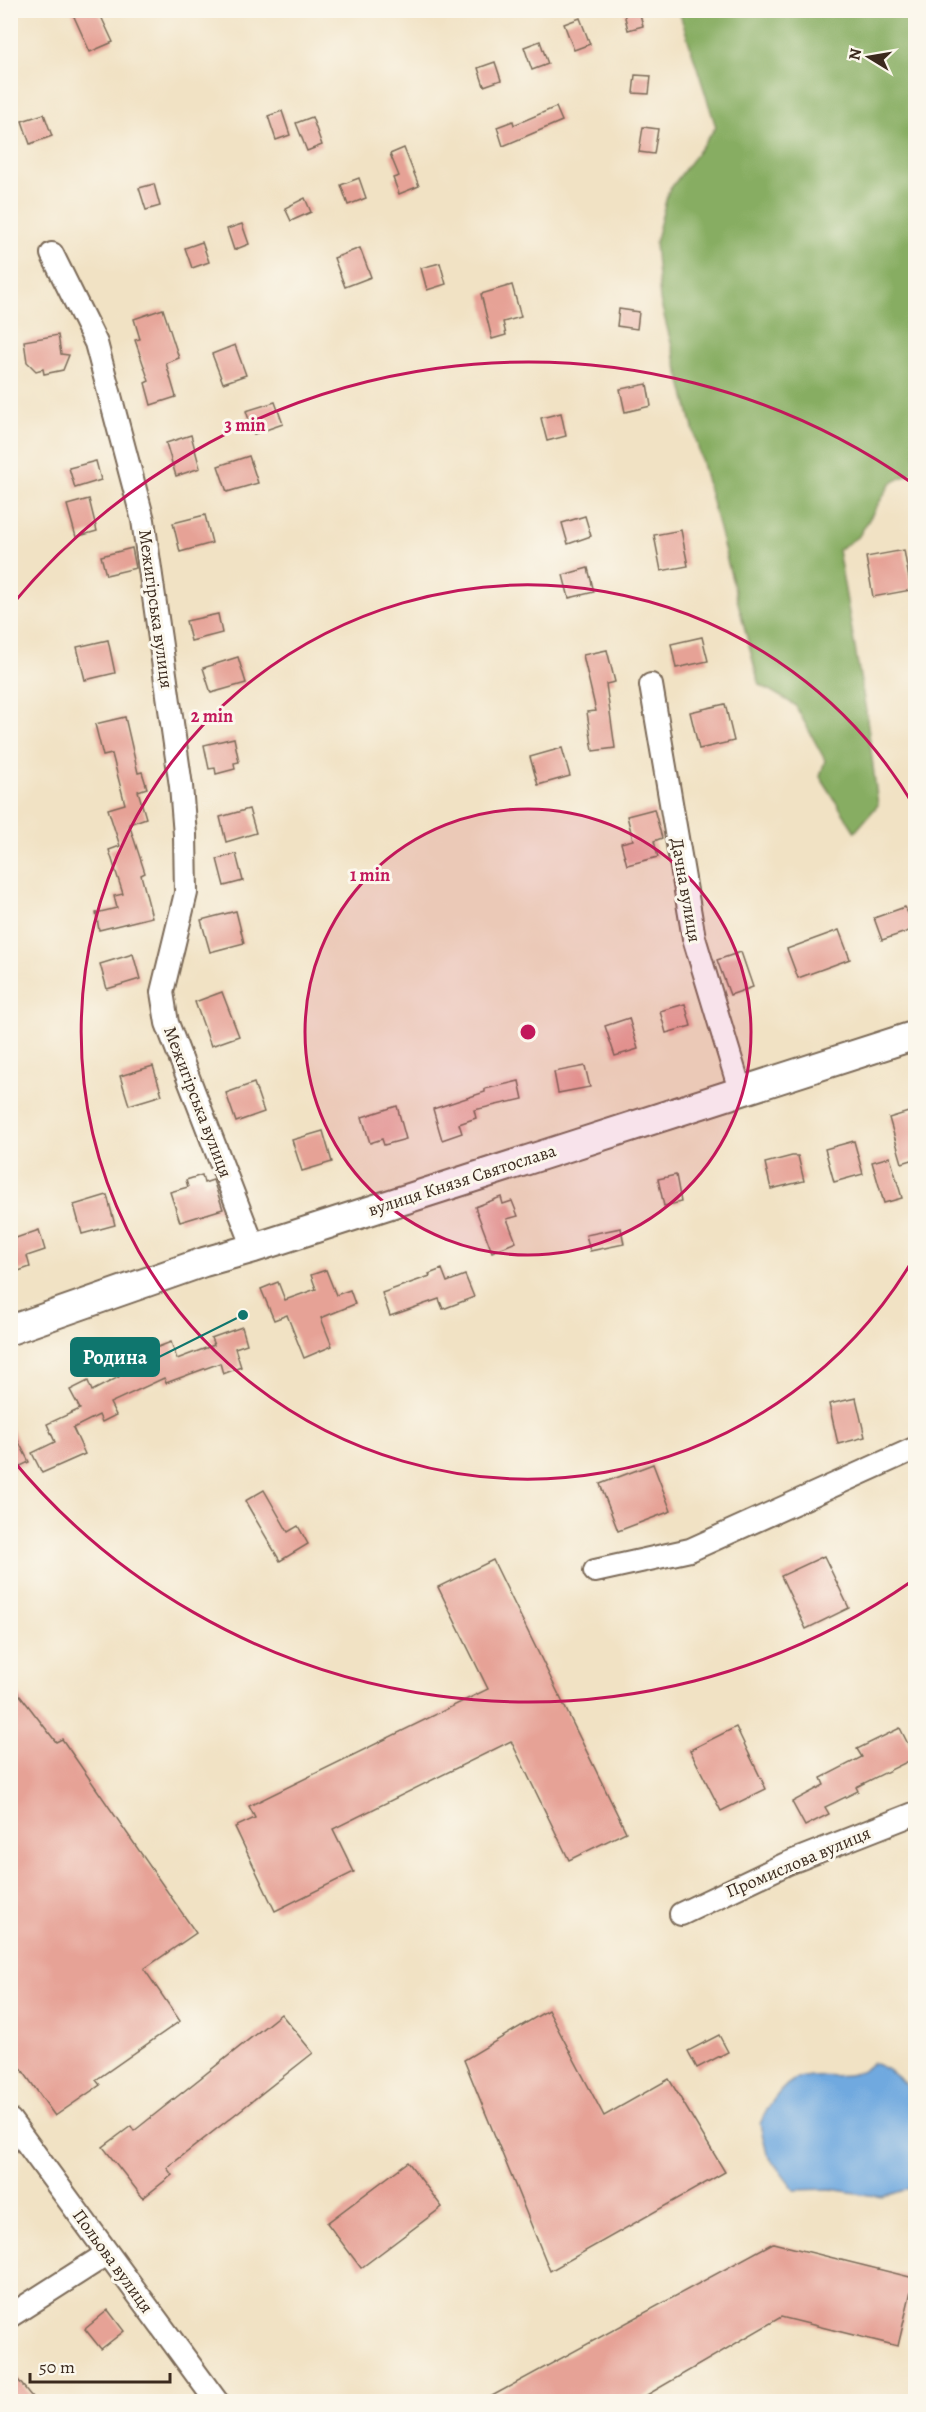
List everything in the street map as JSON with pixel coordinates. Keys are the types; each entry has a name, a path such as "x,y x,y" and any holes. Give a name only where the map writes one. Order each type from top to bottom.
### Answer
{"main road":[{"name":"вулиця Князя Святослава","path":"10,1330 204,1262 254,1248 915,1035"}],"street":[{"name":"Межигірська вулиця","path":"52,254 96,343 143,520 181,786 185,835 186,893 162,992 166,1023 254,1248"},
{"name":"Дачна вулиця","path":"651,685 694,938 740,1090"},
{"path":"595,1571 690,1550 915,1448"},
{"name":"Промислова вулиця","path":"681,1914 786,1864 915,1813"},
{"name":"Польова вулиця","path":"10,2120 217,2402"},
{"path":"10,2316 107,2254"}],"green space":[{"path":"679,11 915,11 915,471 891,483 859,536 838,550 866,711 878,805 855,832 820,777 825,760 795,705 759,684 660,300 655,243 668,192 716,127"}],"water":[{"path":"872,2063 898,2077 912,2095 915,2103 917,2131 915,2187 882,2197 830,2189 794,2190 767,2154 760,2124 771,2104 787,2085 799,2078 854,2074"}],"building":[{"path":"71,10 98,10 113,42 90,52"},
{"path":"639,10 643,26 628,30 624,13"},
{"path":"580,18 590,44 574,50 564,24"},
{"path":"540,41 548,64 532,70 524,47"},
{"path":"495,62 501,80 484,86 478,68"},
{"path":"635,75 651,76 649,94 633,93"},
{"path":"556,107 562,121 503,146 497,127 513,121 514,125"},
{"path":"282,111 290,135 276,140 268,116"},
{"path":"44,114 52,136 30,144 22,121"},
{"path":"312,117 322,145 307,151 296,123"},
{"path":"643,127 658,129 654,154 639,152"},
{"path":"404,148 419,186 399,194 393,178 399,176 390,154"},
{"path":"359,178 366,198 348,205 341,185"},
{"path":"154,184 160,206 146,210 139,188"},
{"path":"305,198 311,212 291,221 285,208"},
{"path":"242,224 249,244 234,250 227,229"},
{"path":"202,242 209,262 192,268 185,248"},
{"path":"360,248 371,277 345,287 334,258"},
{"path":"440,263 446,284 427,290 421,268"},
{"path":"512,285 521,317 503,322 506,335 492,339 481,294"},
{"path":"163,309 179,358 166,363 176,397 151,405 145,383 149,381 135,340 140,339 134,319"},
{"path":"619,309 639,312 637,329 617,326"},
{"path":"58,335 61,354 69,355 63,370 44,374 43,369 36,371 27,362 24,341"},
{"path":"235,345 246,375 223,383 212,354"},
{"path":"647,384 651,406 625,412 620,389"},
{"path":"275,402 283,424 254,434 246,411"},
{"path":"561,413 566,436 547,441 541,418"},
{"path":"191,435 200,468 176,476 166,443"},
{"path":"249,456 258,483 227,492 218,466"},
{"path":"96,461 101,480 75,488 69,468"},
{"path":"89,499 97,531 76,537 67,505"},
{"path":"205,515 212,543 180,552 173,523"},
{"path":"585,516 591,536 568,544 562,523"},
{"path":"681,530 688,566 661,571 654,535"},
{"path":"132,548 136,568 106,575 101,556"},
{"path":"904,550 911,590 873,597 866,557"},
{"path":"588,568 594,592 569,598 563,575"},
{"path":"218,614 222,633 191,641 186,621"},
{"path":"702,637 708,661 676,668 671,644"},
{"path":"108,640 115,673 85,680 77,647"},
{"path":"607,650 615,682 606,684 615,748 593,751 587,712 596,711 583,655"},
{"path":"238,657 246,683 211,693 203,668"},
{"path":"725,704 734,741 699,749 690,712"},
{"path":"125,717 138,773 142,772 147,788 138,791 146,818 129,824 145,873 141,875 152,917 99,930 96,913 117,908 114,896 123,894 109,850 120,846 108,809 125,804 112,754 103,756 95,724"},
{"path":"234,738 239,762 234,763 235,769 216,774 215,768 209,769 204,745"},
{"path":"562,748 570,776 538,785 530,757"},
{"path":"249,809 256,833 226,842 220,817"},
{"path":"654,809 662,838 654,841 658,857 627,865 621,843 633,840 627,816"},
{"path":"236,854 243,881 224,886 217,859"},
{"path":"905,907 908,913 915,911 915,929 882,940 874,918"},
{"path":"236,911 244,943 210,952 201,920"},
{"path":"839,930 850,959 798,978 787,949"},
{"path":"741,952 753,987 730,995 717,960"},
{"path":"133,954 140,979 107,989 100,964"},
{"path":"222,992 239,1036 211,1046 195,1002"},
{"path":"685,1004 691,1026 666,1033 660,1011"},
{"path":"629,1018 638,1049 615,1056 605,1026"},
{"path":"153,1066 162,1095 129,1105 120,1076"},
{"path":"585,1066 590,1087 558,1093 554,1072"},
{"path":"519,1081 523,1099 474,1110 476,1118 459,1124 462,1133 442,1140 433,1109 485,1092 485,1089"},
{"path":"254,1083 264,1112 236,1122 226,1093"},
{"path":"397,1106 406,1139 384,1145 382,1139 370,1143 362,1117"},
{"path":"915,1110 915,1159 902,1163 889,1118"},
{"path":"323,1131 332,1162 302,1171 292,1140"},
{"path":"854,1141 863,1174 834,1182 825,1149"},
{"path":"798,1156 804,1181 771,1189 765,1163"},
{"path":"890,1157 902,1198 884,1203 872,1162"},
{"path":"202,1175 204,1183 213,1180 223,1209 180,1222 170,1192 188,1187 186,1180"},
{"path":"676,1175 681,1202 664,1206 658,1179"},
{"path":"107,1195 115,1225 82,1234 74,1205"},
{"path":"501,1197 503,1204 512,1201 518,1216 507,1219 516,1242 492,1252 475,1207"},
{"path":"621,1228 624,1244 590,1251 586,1235"},
{"path":"39,1230 45,1250 27,1256 30,1267 10,1274 10,1240"},
{"path":"442,1269 447,1282 465,1275 474,1297 443,1309 439,1299 390,1316 382,1293 430,1276 429,1274"},
{"path":"326,1270 336,1295 350,1290 355,1304 321,1318 332,1346 304,1358 287,1315 274,1320 261,1289 278,1282 285,1300 316,1289 311,1275"},
{"path":"242,1327 247,1344 235,1348 241,1367 223,1374 220,1363 166,1383 164,1378 110,1403 116,1415 102,1422 99,1415 73,1428 85,1454 42,1473 32,1453 55,1442 47,1424 80,1409 70,1390 88,1381 92,1391 119,1377 109,1356 130,1346 135,1356 171,1342 177,1359 214,1345 211,1338"},
{"path":"856,1398 865,1437 838,1444 829,1404"},
{"path":"10,1425 29,1462 10,1471"},
{"path":"653,1464 671,1511 618,1531 600,1484"},
{"path":"264,1490 288,1532 298,1526 308,1544 280,1561 245,1501"},
{"path":"824,1556 849,1608 806,1629 781,1576"},
{"path":"493,1560 626,1832 569,1860 511,1741 333,1829 354,1872 275,1911 235,1827 255,1818 249,1806 488,1689 438,1587"},
{"path":"10,1682 56,1742 62,1739 196,1933 144,1969 180,2021 96,2080 100,2085 55,2116 10,2053"},
{"path":"736,1727 766,1789 721,1811 690,1750"},
{"path":"900,1728 915,1758 856,1787 858,1791 825,1807 829,1814 805,1826 792,1802 824,1785 821,1778 862,1757 857,1749"},
{"path":"548,2010 604,2116 669,2079 725,2172 550,2271 464,2060"},
{"path":"281,2014 313,2053 167,2168 172,2175 143,2198 103,2147 131,2126 134,2131"},
{"path":"719,2035 728,2052 697,2068 688,2051"},
{"path":"408,2162 442,2207 361,2268 327,2223"},
{"path":"773,2243 914,2278 898,2346 781,2317 635,2402 481,2402"},
{"path":"108,2310 124,2331 101,2349 85,2329"},
{"path":"10,2370 36,2402 10,2402"}],"place":[{"name":"Родина","path":"243,1315"}]}
